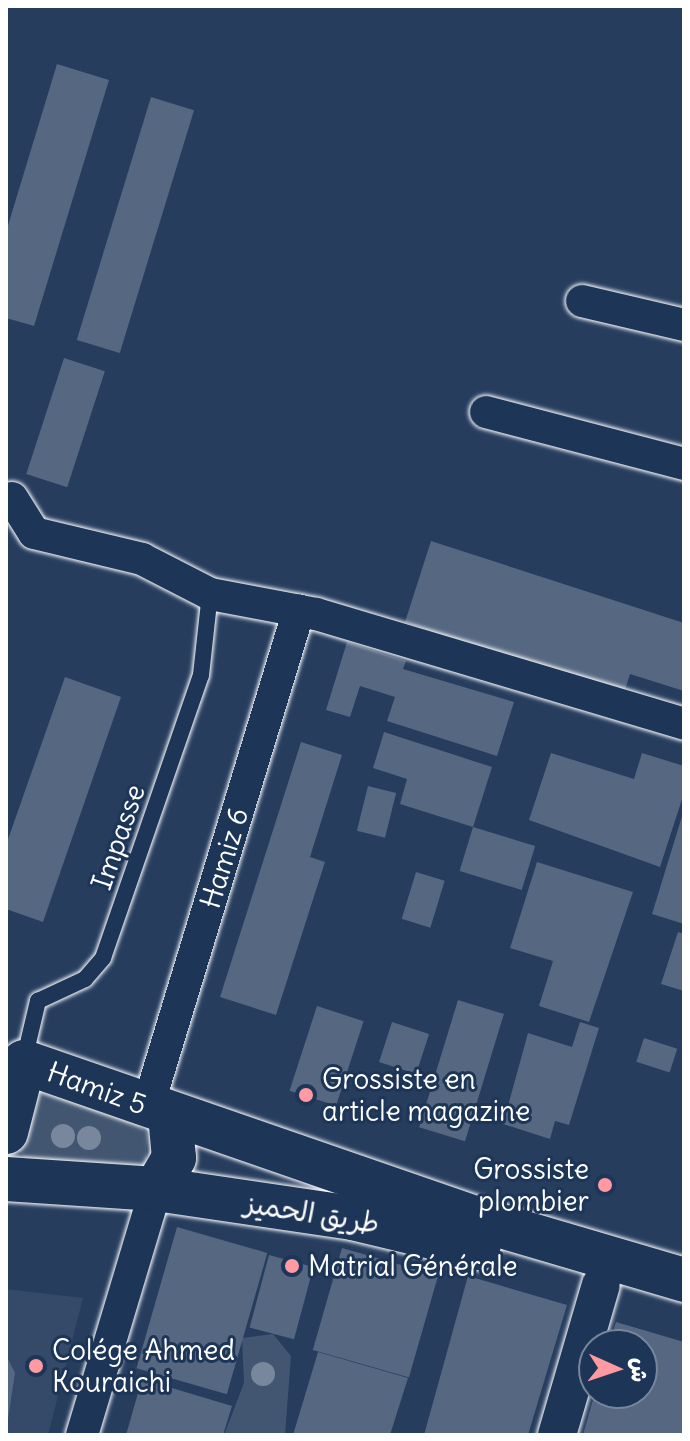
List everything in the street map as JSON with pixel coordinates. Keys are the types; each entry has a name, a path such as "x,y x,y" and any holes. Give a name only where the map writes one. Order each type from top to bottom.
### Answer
{"main road":[{"name":"Hamiz 5","path":"15,1059 159,1111 684,1280"},
{"path":"6,1132 15,1059"},
{"path":"6,1179 156,1189 174,1158 159,1111"},
{"name":"طريق الحميز","path":"156,1189 353,1218 467,1245 684,1307"}],"street":[{"path":"582,301 684,325"},
{"path":"486,412 684,464"},
{"path":"12,498 34,533 142,559 210,594 299,610 684,724"},
{"name":"Hamiz 6","path":"159,1111 299,610"},
{"path":"82,1435 156,1189"},
{"path":"557,1435 601,1285"}],"lane":[{"name":"Impasse","path":"15,1059 38,1001 85,979 103,958 201,675 210,594"}],"shaded area":[{"path":"43,1093 121,1111 147,1133 146,1163 133,1174 33,1166 16,1148 27,1107"},
{"name":"Colége Ahmed Kouraichi","path":"6,1289 83,1298 48,1435 6,1435"},
{"path":"273,1334 291,1356 285,1435 224,1435 244,1383 242,1338"}],"building":[{"path":"57,64 109,80 34,326 6,318 6,232"},
{"path":"151,97 194,110 120,353 77,340"},
{"path":"64,358 105,371 67,487 26,474"},
{"path":"431,541 684,623 684,691 630,674 623,696 405,622"},
{"path":"347,642 406,661 403,669 514,702 497,756 387,721 395,697 360,686 350,717 326,710"},
{"path":"65,677 121,697 43,922 6,909 6,845"},
{"path":"384,732 492,767 473,827 400,804 407,779 373,768"},
{"path":"301,742 342,755 310,857 325,862 276,1015 220,997"},
{"path":"551,753 634,779 642,753 684,766 684,793 660,867 529,820"},
{"path":"368,786 396,793 385,838 357,831"},
{"path":"684,813 684,924 652,914"},
{"path":"473,827 535,846 522,890 460,871"},
{"path":"537,862 633,892 589,1022 539,1006 553,961 510,948"},
{"path":"416,872 445,881 430,928 402,919"},
{"path":"678,932 684,934 684,991 661,984"},
{"path":"458,1000 504,1014 465,1141 419,1127"},
{"path":"317,1006 364,1021 336,1106 289,1091"},
{"path":"392,1022 429,1034 416,1074 379,1062"},
{"path":"580,1022 599,1028 569,1125 555,1121 550,1139 503,1124 528,1033 572,1047"},
{"path":"644,1038 677,1049 670,1073 636,1062"},
{"path":"177,1227 267,1253 227,1394 136,1368"},
{"path":"342,1248 438,1276 409,1377 313,1350"},
{"path":"269,1255 313,1267 294,1339 250,1327"},
{"path":"468,1276 567,1305 528,1435 424,1435"},
{"path":"616,1322 640,1329 614,1329"},
{"path":"658,1334 684,1342 684,1435 583,1435 590,1409 658,1409"},
{"path":"318,1352 408,1378 390,1435 293,1435"},
{"path":"6,1355 15,1373 8,1419 6,1419"},
{"path":"142,1379 232,1406 223,1435 126,1435"}],"place":[{"name":"Grossiste en article magazine","path":"306,1095"},
{"name":"Grossiste plombier","path":"605,1185"},
{"name":"Matrial Générale","path":"292,1266"},
{"name":"Colége Ahmed Kouraichi","path":"36,1366"}]}
